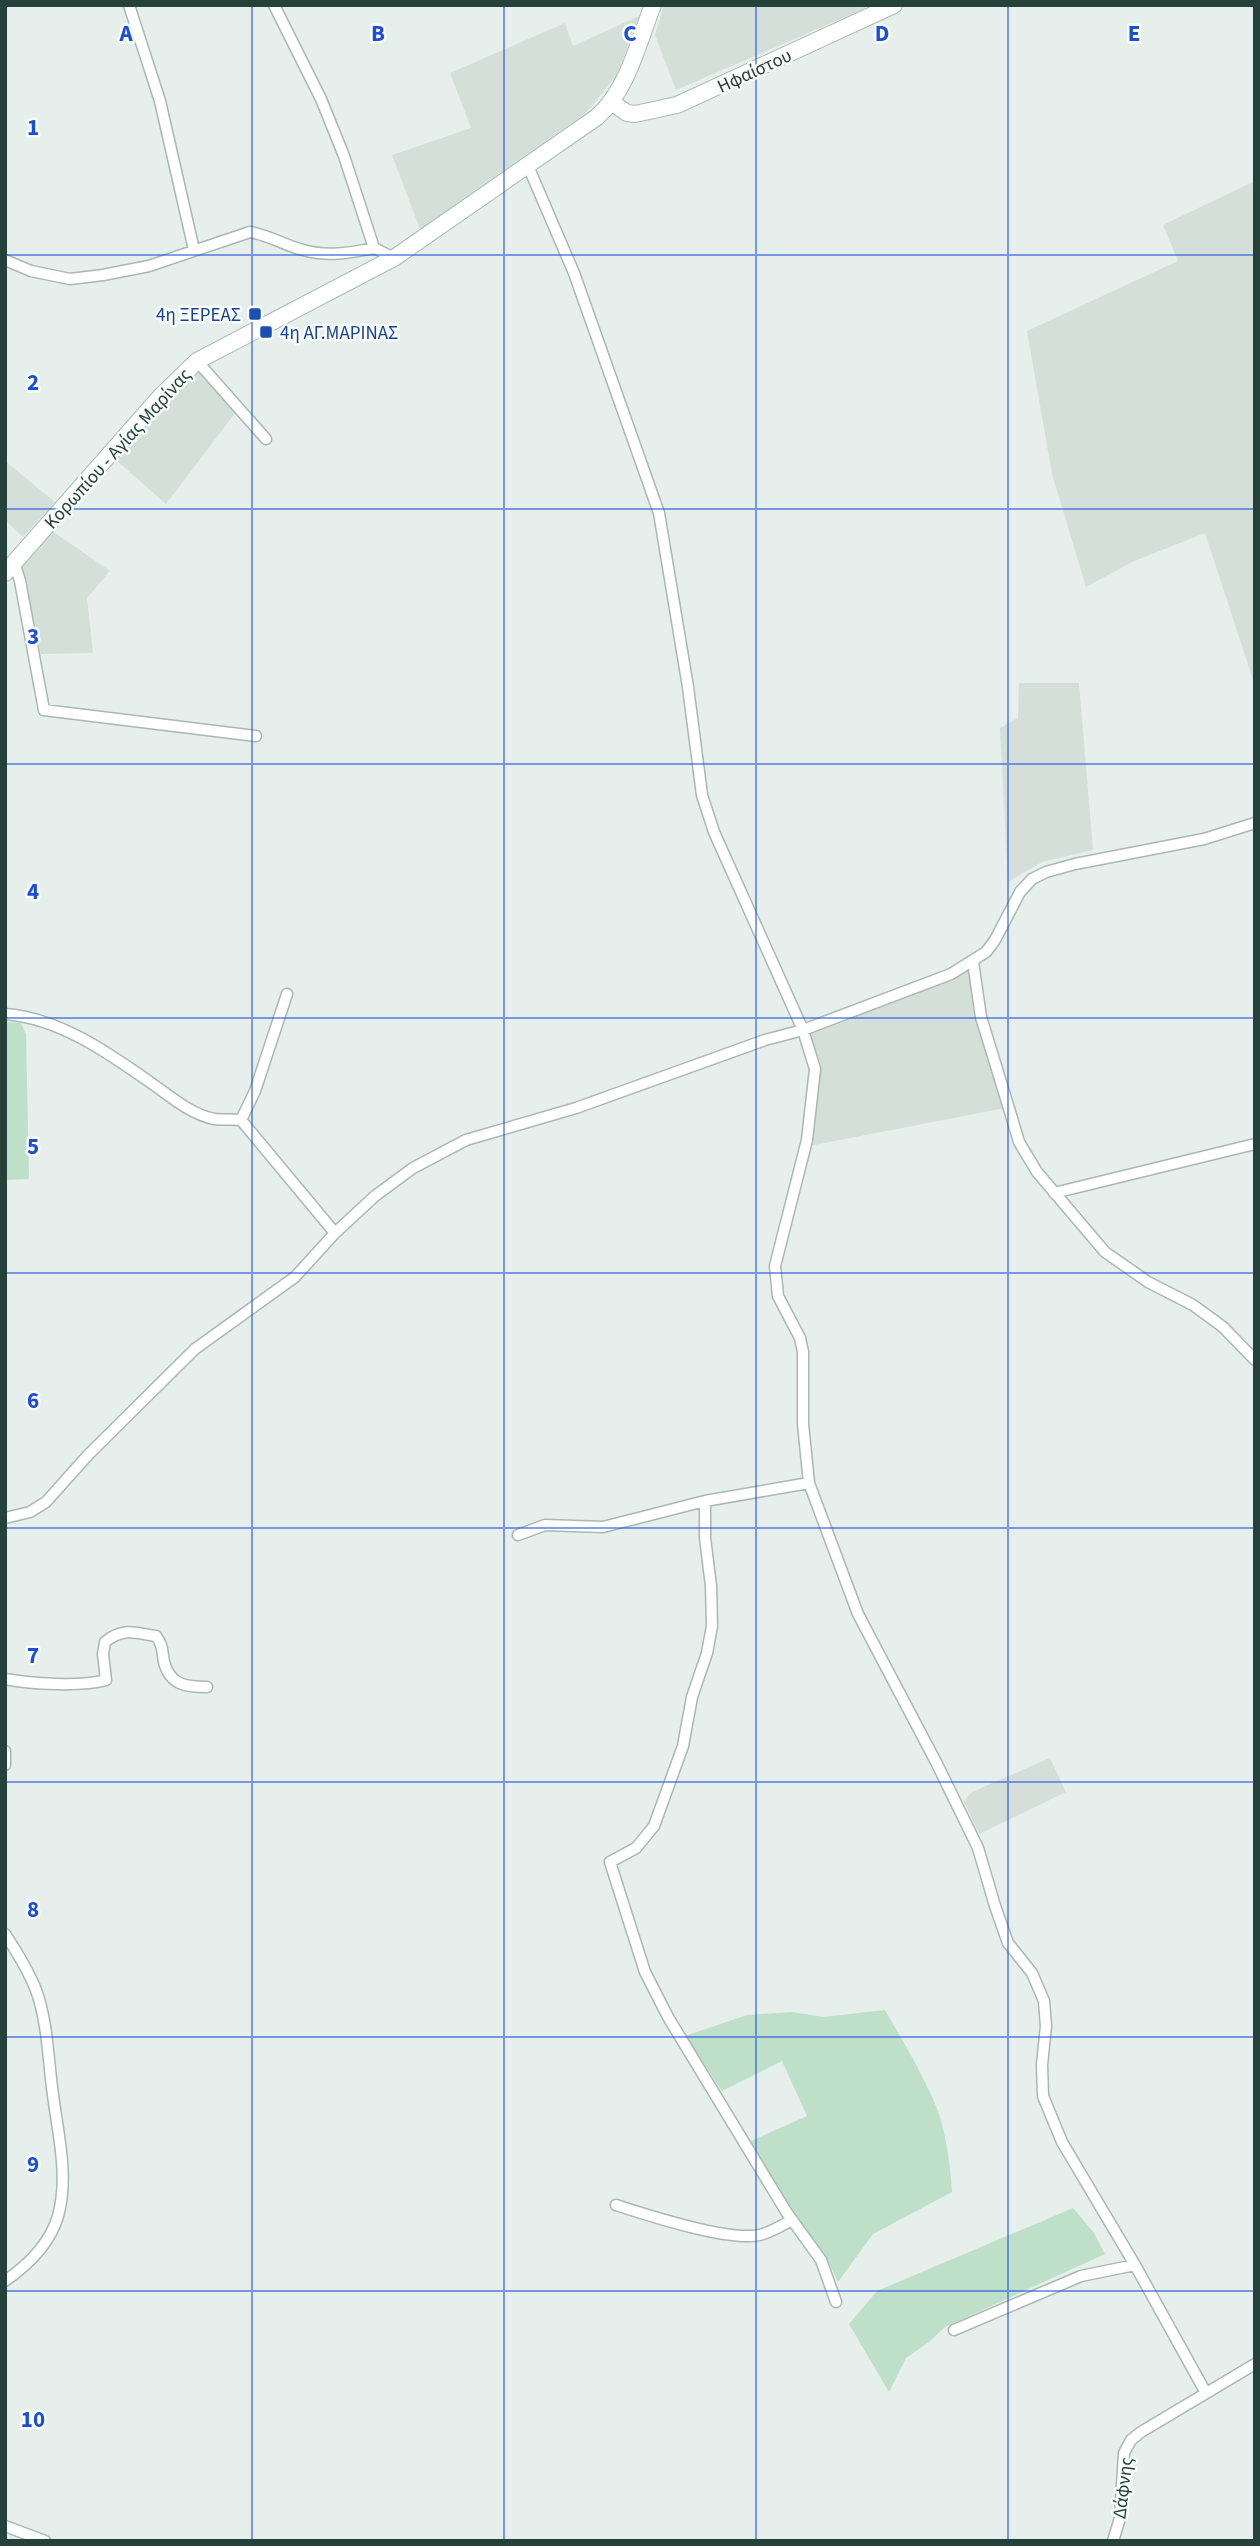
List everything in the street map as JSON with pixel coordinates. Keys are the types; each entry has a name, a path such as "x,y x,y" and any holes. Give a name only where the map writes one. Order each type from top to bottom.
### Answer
{"main road":[{"name":"Κορωπίου - Αγίας Μαρίνας","path":"10,568 160,397 197,361 394,258 591,122 620,89 653,5"},
{"name":"Ηφαίστου","path":"611,102 634,114 677,105 894,5"}],"street":[{"path":"129,5 160,101 194,250"},
{"path":"274,5 321,99 344,156 374,248"},
{"path":"527,166 574,273 659,513 688,687 702,795 714,832 803,1030 816,1069 807,1140 775,1266 778,1296 800,1338 803,1352 803,1424 809,1483 858,1614 978,1848 1008,1943 1032,1973 1044,2001 1046,2026 1042,2065 1043,2096 1062,2141 1206,2393"},
{"path":"5,260 31,271 70,279 149,266 250,232 320,254 344,254 374,248 394,258"},
{"path":"197,361 266,439"},
{"path":"10,568 20,581 44,710 256,736"},
{"path":"5,1518 30,1512 46,1502 88,1455 195,1349 295,1277 335,1233 375,1196 413,1168 466,1140 576,1108 765,1040 803,1030 951,974 986,952 1020,892 1032,879 1046,872 1204,839 1255,823"},
{"path":"972,962 981,1017 1019,1142 1037,1172 1105,1252 1148,1282 1193,1305 1223,1327 1255,1360"},
{"path":"241,1120 255,1091 287,994"},
{"path":"5,1014 42,1021 89,1042 188,1109 216,1119 241,1120 335,1233"},
{"path":"1054,1193 1255,1144"},
{"path":"519,1535 545,1525 603,1527 705,1501 809,1483"},
{"path":"705,1501 712,1626 707,1653 692,1697 682,1746 654,1826 636,1848 610,1862 624,1912 651,1983 668,2017 792,2220 821,2260 836,2302"},
{"path":"5,1679 55,1683 96,1683 106,1680 103,1654 105,1642 114,1634 130,1631 156,1636 164,1646 164,1660 169,1674 177,1683 186,1687 207,1687"},
{"path":"5,1751 5,1765"},
{"path":"5,1934 21,1957 36,1992 47,2040 62,2184 58,2217 51,2234 23,2268 5,2281"},
{"path":"616,2205 661,2219 739,2237 762,2235 792,2220"},
{"path":"954,2330 1081,2276 1135,2265"},
{"name":"Δάφνης","path":"1113,2541 1120,2518 1123,2462 1127,2446 1141,2432 1255,2364"},
{"path":"5,2526 45,2541"}],"shaded area":[{"path":"664,5 863,5 864,9 676,90 655,35"},
{"path":"639,16 617,75 586,113 420,229 392,155 471,128 450,73 565,23 573,46"},
{"path":"1255,181 1255,686 1205,533 1132,562 1086,587 1052,474 1027,331 1178,261 1163,225"},
{"path":"201,370 239,408 166,504 115,459 162,406"},
{"path":"5,461 55,502 23,537 5,520"},
{"path":"52,531 110,571 87,598 93,653 41,654 21,565"},
{"path":"1019,683 1079,683 1093,850 1042,862 1008,882 1000,728 1018,718"},
{"path":"968,967 1005,1108 809,1146 821,1065 809,1034 852,1019"},
{"path":"1050,1758 1066,1792 979,1834 964,1801 972,1792"}],"green space":[{"path":"5,1022 21,1023 26,1034 29,1179 5,1180"},
{"path":"885,2010 936,2106 947,2148 952,2192 873,2234 838,2282 825,2255 796,2216 751,2141 807,2116 782,2061 722,2091 685,2036 747,2015 792,2012 823,2017"},
{"path":"1073,2208 1094,2233 1105,2254 945,2327 906,2358 889,2392 849,2324 877,2291"}],"place":[{"name":"4η ΞΕΡΕΑΣ","path":"255,314"},
{"name":"4η ΑΓ.ΜΑΡΙΝΑΣ","path":"266,332"}]}
